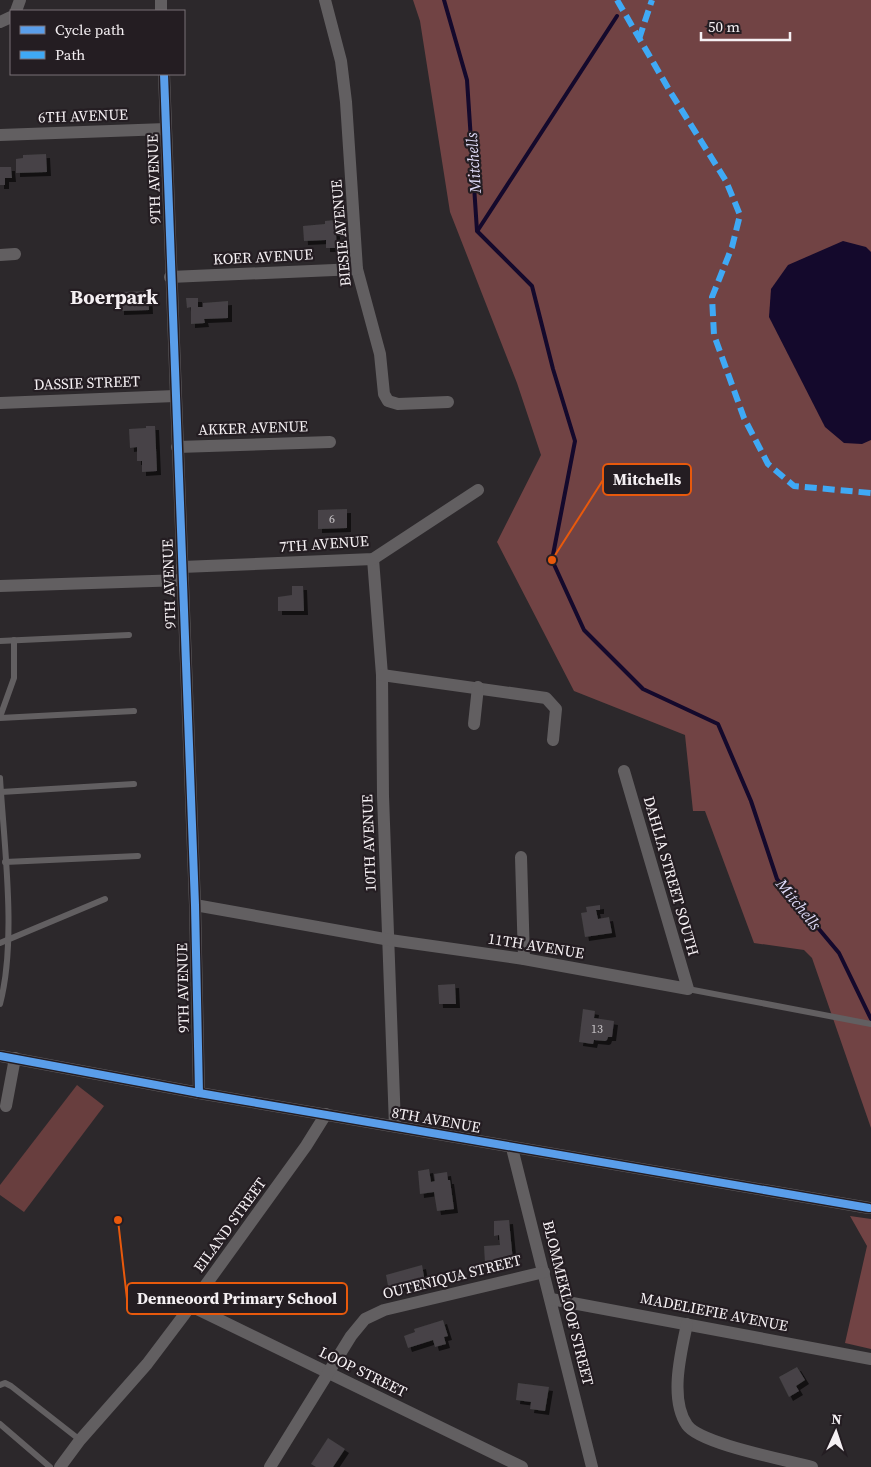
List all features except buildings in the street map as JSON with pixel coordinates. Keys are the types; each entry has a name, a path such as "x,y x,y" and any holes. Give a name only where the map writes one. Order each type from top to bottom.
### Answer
{"street":[{"name":"BIESIE AVENUE","path":"325,0 341,61 346,102 357,269 380,354 386,399 398,404 448,402"},
{"name":"9TH AVENUE","path":"164,75 170,277 195,905 199,1093"},
{"name":"6TH AVENUE","path":"0,134 166,129"},
{"path":"0,255 15,254"},
{"name":"KOER AVENUE","path":"170,277 357,269"},
{"name":"DASSIE STREET","path":"0,403 175,396"},
{"name":"AKKER AVENUE","path":"177,447 330,442"},
{"name":"7TH AVENUE","path":"0,586 373,559 478,490"},
{"name":"10TH AVENUE","path":"373,559 382,675 383,796 390,940 395,1126"},
{"path":"382,675 546,698 556,709 553,740"},
{"path":"474,724 478,687"},
{"name":"DAHLIA STREET SOUTH","path":"624,771 688,989"},
{"path":"521,857 524,959"},
{"name":"11TH AVENUE","path":"195,905 390,940 524,959 688,989"},
{"name":"8TH AVENUE","path":"0,1056 512,1148 868,1208"},
{"path":"8,1106 15,1058"},
{"name":"EILAND STREET","path":"60,1467 80,1440 147,1364 191,1306 306,1146 326,1114"},
{"name":"BLOMMEKLOOF STREET","path":"512,1148 592,1467"},
{"name":"OUTENIQUA STREET","path":"270,1467 356,1328 369,1316 384,1310 544,1272"},
{"name":"MADELIEFIE AVENUE","path":"551,1299 871,1359"},
{"name":"LOOP STREET","path":"191,1306 522,1467"},
{"path":"687,1324 678,1384 681,1411 689,1427 710,1440 812,1467"}],"lane":[{"path":"0,641 129,635"},
{"path":"14,640 15,672 0,717 134,711"},
{"path":"0,778 7,940 7,977 0,1004"},
{"path":"1,792 134,784"},
{"path":"5,862 138,856"},
{"path":"0,943 105,899"},
{"name":"11TH AVENUE","path":"688,989 868,1023"},
{"path":"0,1385 5,1383 12,1386 80,1440"},
{"path":"0,1424 50,1467"}],"shaded area":[{"path":"413,0 871,0 871,1128 812,958 804,950 754,943 705,811 693,811 685,735 574,691 497,542 541,455 517,383 450,212 420,21"},
{"path":"843,241 866,247 871,252 871,440 862,444 844,443 825,427 769,317 771,289 788,265"},
{"path":"77,1085 104,1106 24,1212 0,1195 0,1185"},
{"path":"850,1216 871,1219 871,1349 845,1343 867,1246"}],"waterway":[{"name":"Mitchells","path":"444,0 467,80 477,231 532,286 553,369 575,441 552,560 584,630 643,689 718,724 751,801 777,879 839,953 871,1019"},
{"path":"478,230 617,16"}],"marked path":[{"path":"617,0 671,93 726,181 740,215 732,247 712,297 714,335 744,418 768,464 794,486 871,493"},
{"path":"639,39 652,0"}],"cycle path":[{"path":"164,75 195,905 199,1093"},
{"path":"0,1056 199,1093 869,1208"}],"place":[{"name":"Mitchells","path":"552,560"},
{"name":"Denneoord Primary School","path":"118,1220"}],"district":[{"name":"Boerpark","path":"114,297"}]}
